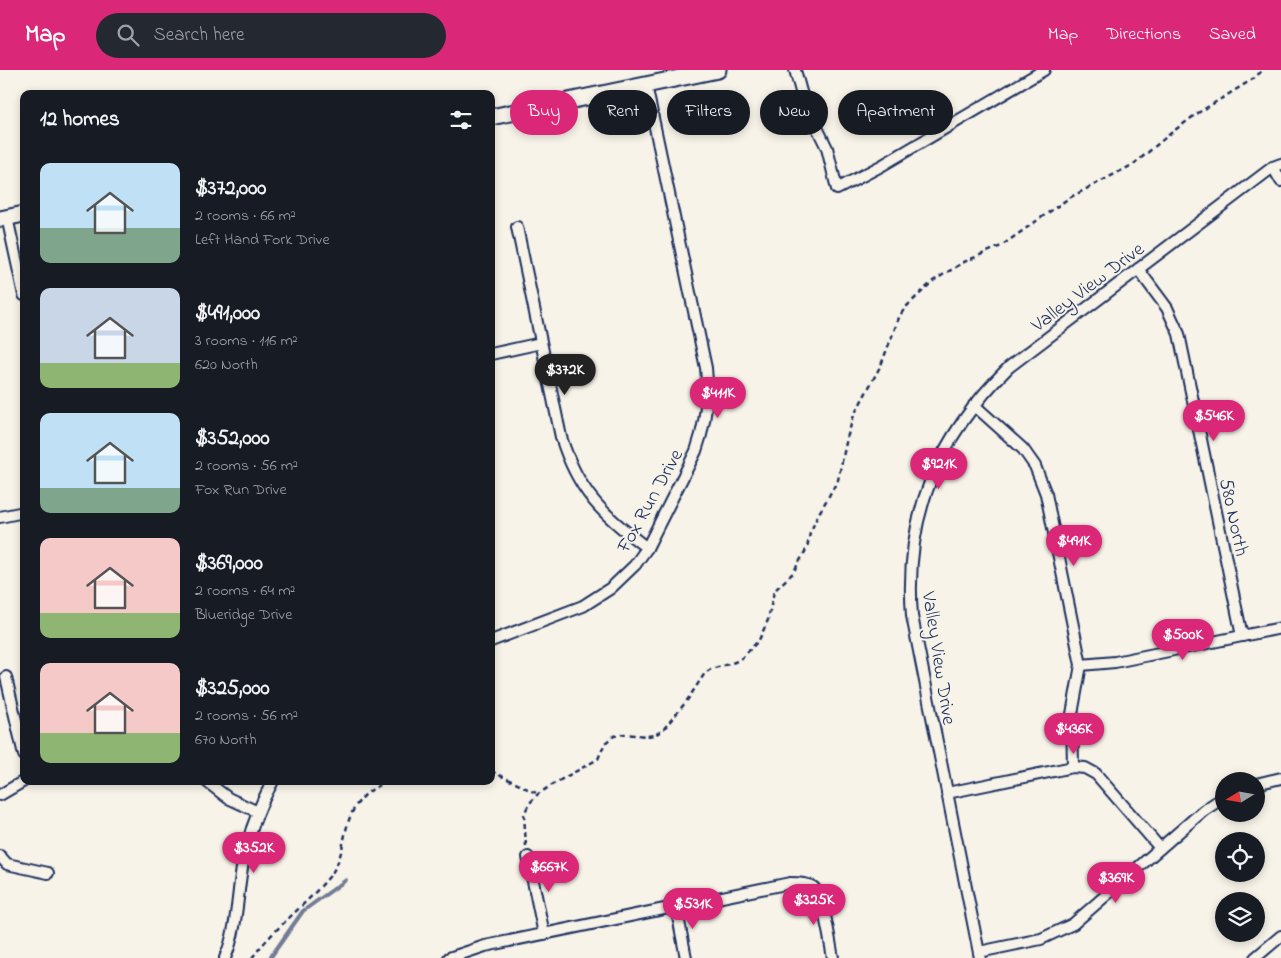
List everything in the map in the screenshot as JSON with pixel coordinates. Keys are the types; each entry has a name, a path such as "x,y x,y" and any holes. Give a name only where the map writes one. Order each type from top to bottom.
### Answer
{"street":[{"path":"495,117 718,70"},
{"path":"795,70 802,100 827,148 837,189 881,166 1044,70"},
{"name":"Fox Run Drive","path":"495,639 584,606 611,588 635,565 647,548 696,451 705,424 708,396 706,368 646,86"},
{"path":"1277,166 1281,181"},
{"name":"Valley View Drive","path":"980,955 915,637 910,601 910,573 915,530 927,487 947,445 974,405 990,385 1009,367 1277,166"},
{"path":"20,215 4,218 20,280"},
{"path":"517,227 561,437 574,471 588,494 605,515 647,548"},
{"name":"580 North","path":"1138,269 1167,308 1178,334 1242,636"},
{"path":"495,353 541,344"},
{"path":"974,405 1023,449 1039,475 1046,494 1081,665 1072,714 1073,767"},
{"path":"0,517 20,513"},
{"path":"1081,665 1115,662 1281,628"},
{"path":"6,678 20,738"},
{"path":"947,793 1073,767 1085,768 1096,774 1160,848"},
{"path":"1265,782 1281,778"},
{"path":"0,795 20,783"},
{"path":"211,785 228,798 258,812"},
{"path":"225,958 233,936 242,866 249,839 258,812 271,785"},
{"path":"980,955 1041,939 1062,930 1082,917 1215,802"},
{"path":"0,856 7,864 48,873"},
{"path":"528,858 544,934"},
{"path":"449,958 486,946 790,883 800,883 813,887 824,912 834,958"},
{"path":"676,906 686,958"},
{"path":"1255,958 1281,936"}],"path":[{"path":"528,858 524,814 529,804 538,794 598,759 605,743 614,736 624,734 647,736 662,731 686,702 705,673 711,669 735,662 743,657 759,640 768,620 774,591 793,573 807,548 810,533 818,515 838,480 854,415 881,365 900,315 907,306 933,281 964,262 1001,246 1069,198 1134,164 1198,113 1253,79 1263,70"},
{"path":"495,772 538,794"},
{"path":"252,958 266,941 329,877 341,853 350,814 360,800 379,785"}],"waterway":[{"path":"270,958 303,911 346,880"}]}
